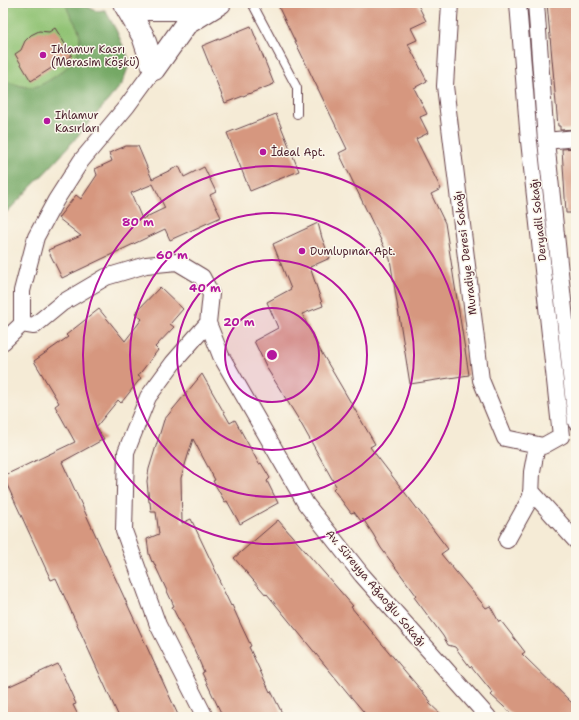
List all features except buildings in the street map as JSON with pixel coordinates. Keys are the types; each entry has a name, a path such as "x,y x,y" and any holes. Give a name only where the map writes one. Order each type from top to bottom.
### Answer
{"street":[{"path":"124,3 143,36 154,69"},
{"path":"133,3 142,9 177,9 193,3"},
{"path":"3,342 22,324 22,291 36,237 56,200 81,162 127,106 186,24 220,3"},
{"name":"Muradiye Deresi Sokağı","path":"450,3 445,86 481,380 505,438 538,445"},
{"name":"Deryadil Sokağı","path":"518,3 529,141 561,436 543,446 538,445"},
{"name":"Deryadil Sokağı","path":"536,3 546,141 576,422"},
{"path":"546,141 576,138"},
{"path":"22,324 34,326 62,303 106,277 146,265 177,262 202,277 211,294 208,323 173,363 148,396 126,452 124,531 158,625 205,717"},
{"name":"Av. Süreyya Ağaoğlu Sokağı","path":"208,323 221,356 306,504 362,575 488,717"},
{"path":"507,540 531,497 532,472 538,445"},
{"path":"531,491 576,541"}],"lane":[{"path":"252,3 297,88 297,114"}],"green space":[{"name":"Ihlamur Kasırları","path":"3,3 80,3 96,11 105,10 116,30 130,62 122,84 58,159 3,216"},
{"name":"Ihlamur Kasırları","path":"66,3 80,3 96,11 105,10 116,30 130,62 122,84 58,159 3,216 3,81 25,87 38,86 56,76 72,62 78,51 80,37 78,28 68,12"}],"place":[{"name":"Ihlamur Kasrı (Merasim Köşkü)","path":"43,55"},
{"name":"Ihlamur Kasırları","path":"47,121"},
{"name":"İdeal Apt.","path":"263,152"},
{"name":"Dumlupınar Apt.","path":"302,251"}]}
